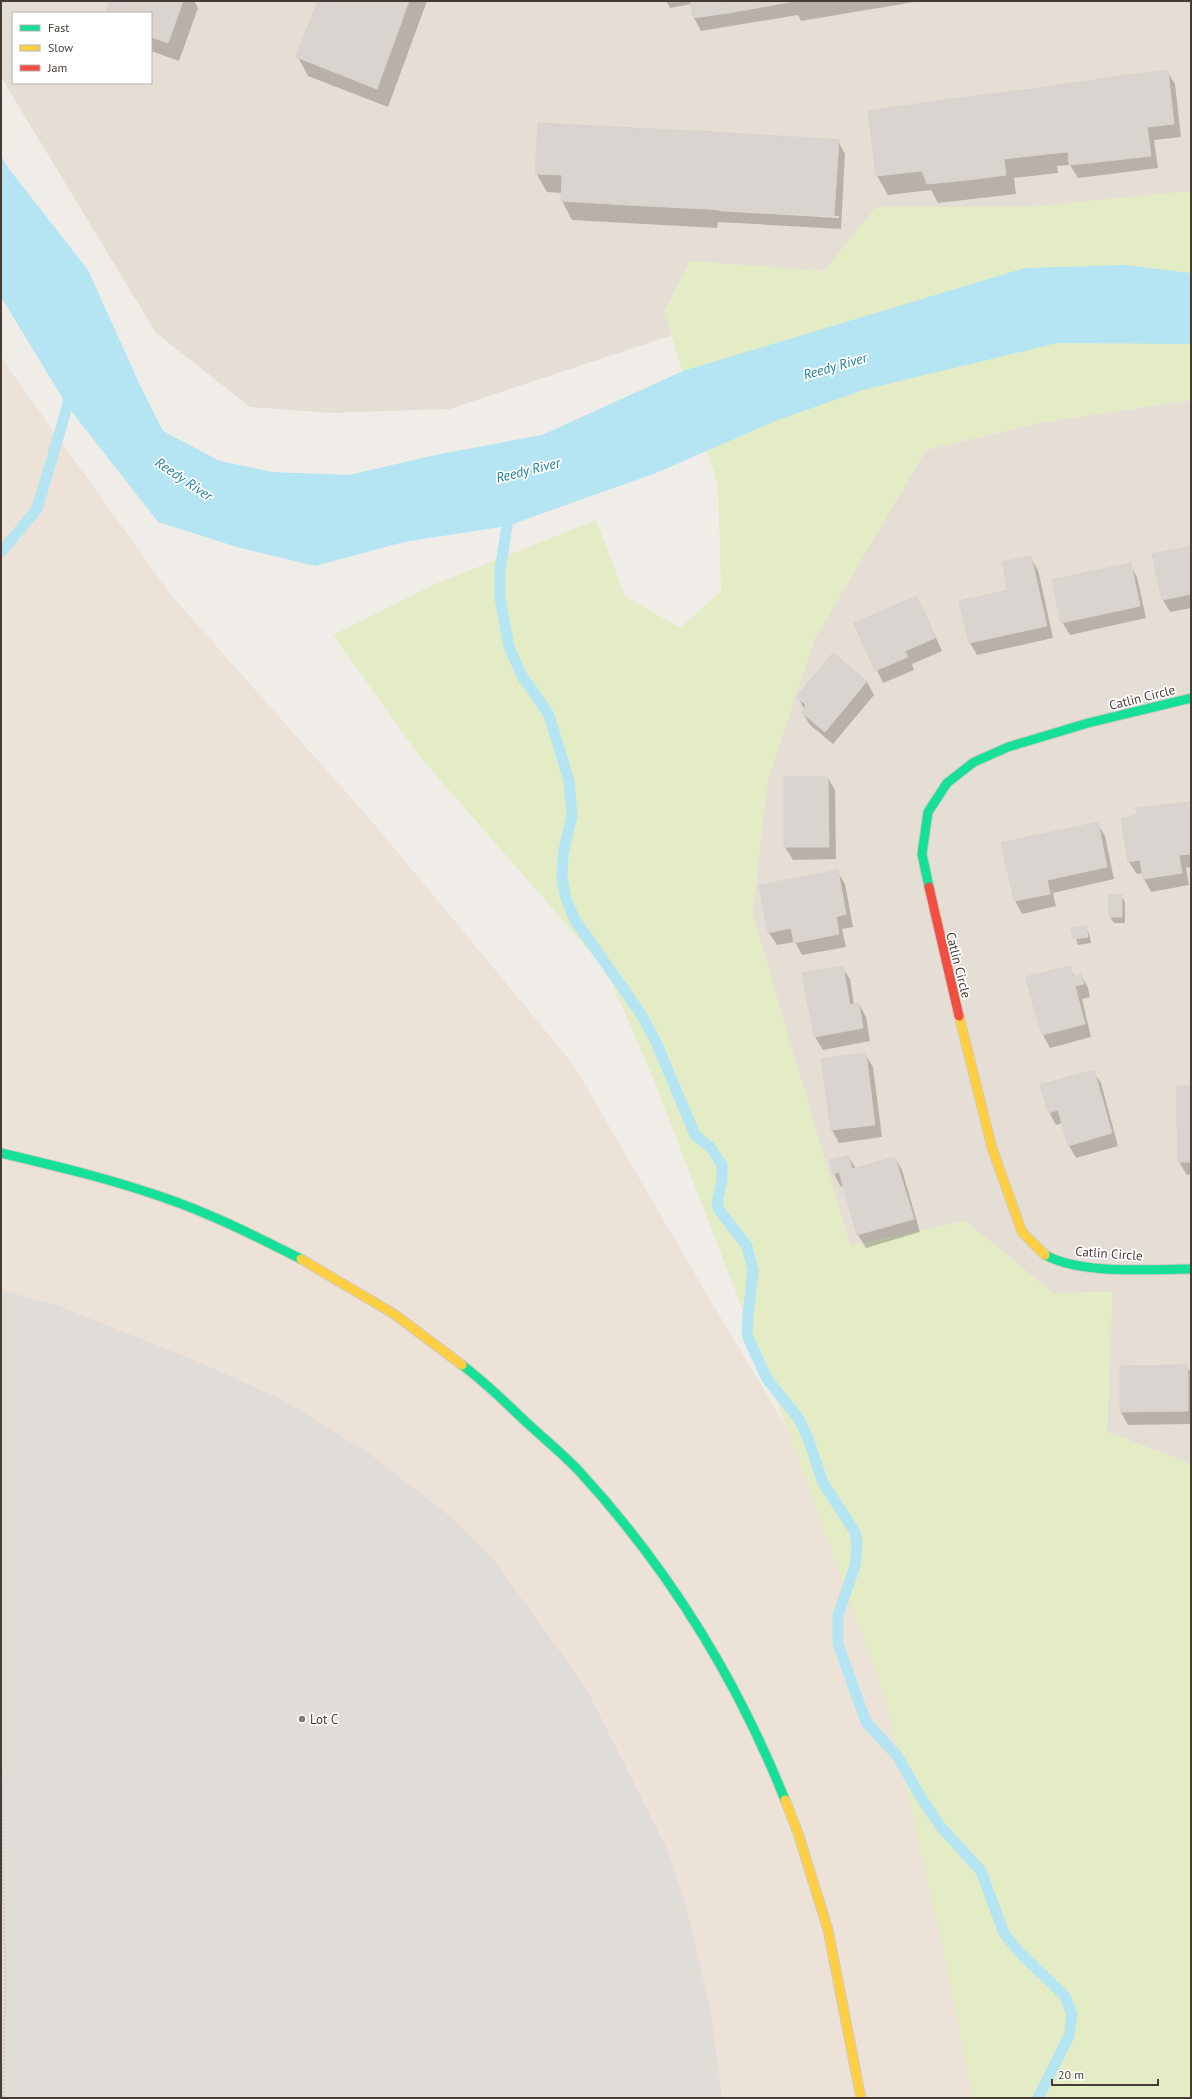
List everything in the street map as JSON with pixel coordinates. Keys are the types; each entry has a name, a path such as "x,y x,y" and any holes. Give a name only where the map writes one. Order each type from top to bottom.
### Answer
{"street":[{"name":"Catlin Circle","path":"1191,698 1088,723 1008,748 974,762 947,783 928,812 922,854 940,941 992,1148 1022,1232 1046,1256 1076,1266 1126,1269 1191,1269"},
{"path":"1,1154 87,1173 166,1198 242,1229 303,1260 394,1314 460,1364 578,1470 619,1518 668,1580 708,1641 739,1699 772,1768 798,1833 828,1930 861,2098"}],"path":[{"path":"1,1775 3,2098"}],"shaded area":[{"path":"1,1 1191,1 1191,244 1012,266 667,337 450,409 330,413 250,407 156,333 1,77"},
{"path":"1,358 171,595 376,826 573,1064 706,1293 897,1611 988,2098 1,2098"},
{"path":"1191,400 1191,1464 1107,1432 1112,1292 1053,1293 965,1221 850,1246 752,913 768,777 814,639 926,450 1038,423"},
{"name":"Lot C","path":"1,1290 53,1304 203,1364 283,1400 367,1452 451,1517 491,1556 586,1688 668,1851 686,1906 711,2013 722,2098 3,2098 5,1977 1,1775"}],"green space":[{"path":"1191,191 1191,400 1038,423 926,450 814,640 768,777 752,913 850,1246 965,1221 1053,1293 1112,1292 1107,1432 1191,1464 1191,2098 973,2098 943,1947 886,1700 757,1347 653,1078 606,970 420,757 333,635 435,584 596,520 625,596 680,628 721,591 718,485 664,312 690,261 824,271 876,207 1028,207"}],"water":[{"name":"Reedy River","path":"1,155 6,165 88,270 140,385 163,431 220,461 272,472 349,475 435,455 542,435 683,371 1025,268 1125,265 1191,273 1191,344 1057,343 863,390 778,420 656,473 507,526 404,542 315,566 237,547 158,522 68,407 1,297"}],"building":[{"path":"110,1 183,1 168,43 152,37 152,12 105,12"},
{"path":"318,1 409,1 377,89 296,57"},
{"path":"690,1 727,1 728,13 693,18"},
{"path":"727,1 789,1 790,2 728,13"},
{"path":"1168,70 1174,124 1147,127 1151,156 1116,160 1107,78"},
{"path":"1107,78 1116,160 1069,165 1068,152 1047,154 1040,88"},
{"path":"1040,88 1047,154 1004,159 1006,175 968,180 958,98"},
{"path":"958,98 968,180 927,184 922,171 876,176 868,111"},
{"path":"538,123 634,128 627,205 561,201 562,175 535,174"},
{"path":"634,128 713,132 707,209 627,205"},
{"path":"713,132 778,136 771,213 707,209"},
{"path":"778,136 839,140 834,216 771,213"},
{"path":"1191,546 1191,594 1162,600 1152,554"},
{"path":"1031,556 1047,626 969,643 959,601 1008,590 1002,562"},
{"path":"1131,563 1140,606 1061,623 1052,580"},
{"path":"917,596 935,638 905,651 908,657 875,671 854,623"},
{"path":"833,653 867,681 825,732 801,712 806,705 796,697"},
{"path":"784,777 828,777 829,847 784,847"},
{"path":"1191,802 1191,854 1179,855 1182,873 1143,879 1140,860 1128,862 1121,818 1137,815 1136,808"},
{"path":"1098,822 1107,867 1047,880 1050,894 1014,901 1001,843"},
{"path":"838,870 846,914 836,917 839,934 794,943 791,928 768,933 759,885"},
{"path":"1109,894 1122,895 1122,917 1109,917"},
{"path":"1086,926 1088,937 1073,939 1071,928"},
{"path":"843,966 850,1005 859,1003 863,1028 814,1037 802,973"},
{"path":"1070,966 1073,976 1081,974 1084,984 1075,986 1085,1024 1042,1035 1025,977"},
{"path":"866,1053 875,1125 831,1130 821,1059"},
{"path":"1094,1070 1112,1133 1068,1146 1058,1110 1048,1113 1040,1085"},
{"path":"1176,1086 1191,1086 1191,1162 1178,1162"},
{"path":"848,1155 852,1169 895,1157 914,1219 857,1235 839,1172 833,1174 830,1160"},
{"path":"1188,1365 1188,1411 1120,1412 1120,1366"}],"waterway":[{"path":"1,552 37,509 67,407 69,393"},
{"path":"505,512 507,526 500,570 500,598 509,647 523,678 549,715 569,781 572,816 563,854 562,879 566,899 575,920 641,1014 656,1042 695,1135 710,1147 722,1165 722,1180 717,1202 719,1210 747,1246 753,1271 747,1334 767,1379 799,1419 809,1441 823,1483 855,1532 857,1544 855,1566 838,1615 838,1644 866,1722 898,1757 920,1796 941,1827 981,1871 1004,1933 1020,1953 1065,1996 1072,2015 1069,2036 1038,2098"}],"traffic: fast":[{"path":"929,887 922,854 928,812 947,783 974,762 1008,747 1088,723 1191,698"},
{"path":"1,1153 104,1179 183,1204 251,1234 301,1259"},
{"path":"1045,1255 1078,1266 1116,1270 1191,1269"},
{"path":"462,1365 487,1385 573,1464 612,1508 642,1546 671,1586 722,1668 745,1710 785,1800"}],"traffic: slow":[{"path":"959,1016 992,1148 1022,1232 1045,1255"},
{"path":"301,1259 394,1314 462,1365"},
{"path":"785,1800 798,1833 828,1930 861,2098"}],"traffic: jam":[{"path":"929,887 959,1016"}],"place":[{"name":"Lot C","path":"302,1719"}]}
